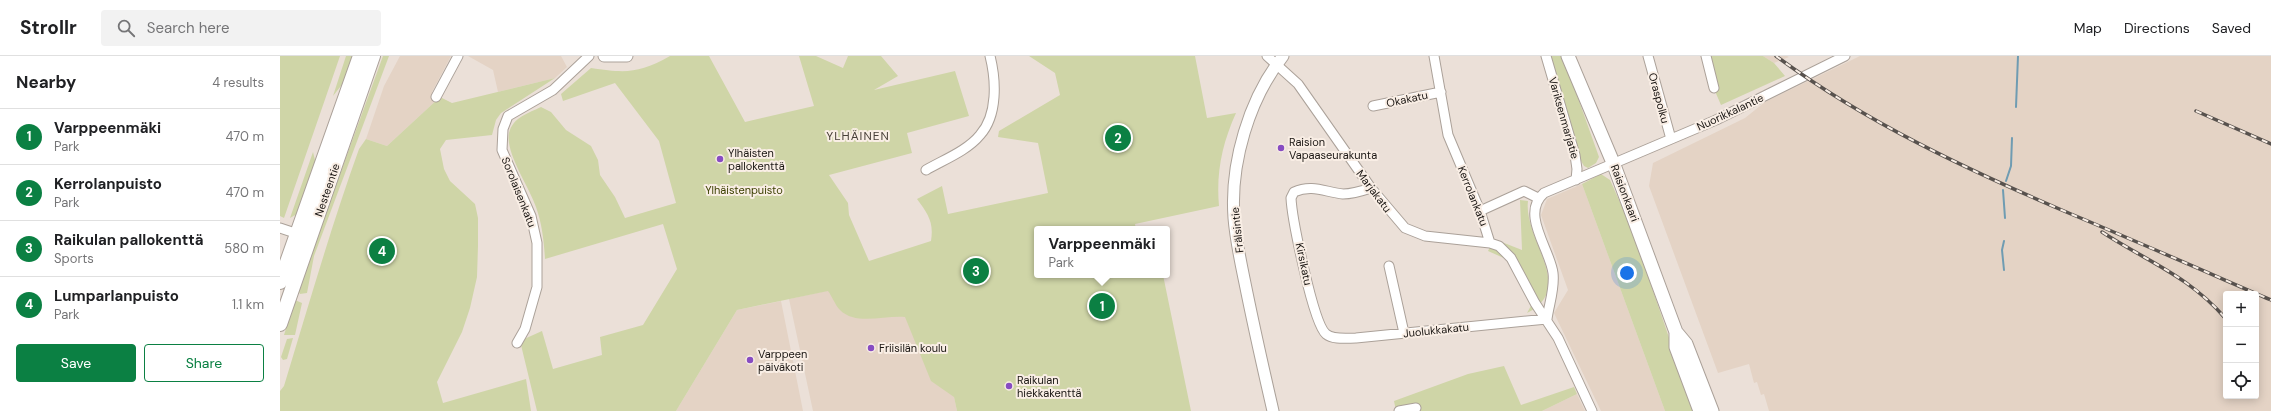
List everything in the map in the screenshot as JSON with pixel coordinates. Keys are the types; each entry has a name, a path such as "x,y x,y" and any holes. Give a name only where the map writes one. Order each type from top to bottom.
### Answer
{"main road":[{"name":"Nesteentie","path":"280,282 360,56"},
{"name":"Nesteentie","path":"280,324 373,56"},
{"name":"Raisionkaari","path":"1568,56 1614,165 1676,332 1686,344 1712,411"},
{"name":"Raisionkaari","path":"1676,332 1676,347 1700,411"}],"street":[{"path":"436,98 458,56"},
{"name":"Sorolaisenkatu","path":"517,343 525,329 537,287 537,243 531,216 502,150 503,129 508,116 553,90 589,56"},
{"path":"604,56 628,56"},
{"path":"926,170 980,135 992,108 994,94 994,76 990,56"},
{"name":"Marjakatu","path":"1267,56 1280,60 1371,188 1397,221 1414,234 1436,238 1490,243"},
{"name":"Kerrolankatu","path":"1434,56 1441,92 1442,110 1448,135 1480,211 1490,243"},
{"name":"Variksenmarjatie","path":"1546,56 1575,155 1577,169 1576,180"},
{"name":"Oraspolku","path":"1648,56 1671,139"},
{"path":"1706,56 1714,88"},
{"name":"Nuorikkalantie","path":"1614,165 1716,120 1845,56"},
{"name":"Frälsintie","path":"1273,411 1239,253 1234,198 1240,153 1250,117 1256,100 1280,60"},
{"name":"Okakatu","path":"1373,106 1441,92"},
{"path":"1546,319 1554,278 1535,220 1535,206 1538,198 1550,190 1614,165"},
{"name":"Kirsikatu","path":"1326,334 1321,327 1313,305 1291,206 1291,198 1294,192 1311,188 1352,194 1371,188"},
{"path":"1480,211 1524,191 1538,198"},
{"path":"280,228 310,238"},
{"path":"1490,243 1499,246 1511,258 1535,303 1546,319 1592,411"},
{"path":"1389,266 1404,333"},
{"name":"Juolukkakatu","path":"1326,334 1335,338 1344,338 1546,319"},
{"path":"1399,411 1416,408"}],"shaded area":[{"path":"400,56 451,56 432,92 440,97 387,146 366,139 384,86"},
{"path":"468,56 561,56 567,67 555,78 498,92 493,70"},
{"path":"1763,56 1787,56 1789,57 1774,63"},
{"path":"1860,56 2271,56 2271,411 1769,411 1764,394 1761,395 1757,382 1754,383 1749,364 1718,373 1649,186 1653,163 1745,118 1765,102"},
{"path":"1582,184 1665,411 1601,411 1554,313 1568,290 1541,215 1547,199"},
{"name":"Friisilän koulu","path":"927,269 957,411 813,411 789,299"},
{"name":"Varppeen päiväkoti","path":"781,301 803,411 676,411 737,310"},
{"path":"1577,394 1585,411 1542,411"}],"green space":[{"path":"280,56 340,56 284,218 280,216"},
{"path":"346,56 352,56 344,82 333,96"},
{"path":"383,56 389,56 314,256 307,293 300,294 299,292 308,262"},
{"name":"Ylhäistenpuisto","path":"670,56 709,56 745,122 814,106 799,56 816,56 843,68 848,56 881,56 898,76 874,90 955,71 969,116 907,133 912,153 829,175 848,203 849,215 869,261 931,241 931,223 917,199 942,186 948,214 1048,193 1038,143 998,137 999,131 1060,95 1055,73 1029,56 1195,56 1207,118 1236,113 1227,136 1221,159 1218,182 1219,206 1135,224 1135,226 1034,226 1034,278 1164,278 1191,411 957,411 954,397 931,381 905,317 871,319 854,318 840,310 828,291 737,310 676,411 537,411 521,345 522,340 542,331 553,369 602,355 600,337 643,325 677,269 663,224 545,259 538,213 533,199 514,160 509,141 509,133 514,123 518,119 541,107 551,112 566,130 591,146 598,160 600,175 615,197 625,218 676,203 659,141 615,83 563,101 561,94 591,68 613,71 631,71 659,62"},
{"path":"1551,56 1563,56 1599,157 1596,163 1588,168 1584,166 1580,159"},
{"path":"1705,56 1763,56 1774,63 1785,76 1721,105 1708,75"},
{"path":"555,78 501,113 496,120 492,135 446,140 440,149 444,169 450,181 475,204 478,218 477,277 470,308 462,332 437,382 443,403 526,379 531,411 280,411 280,391 284,386 349,178 359,149 366,139 387,146 440,97 452,103"},
{"path":"313,152 316,164 297,214 290,218"},
{"path":"1601,174 1610,180 1632,229 1694,411 1665,411 1582,184"},
{"path":"1520,200 1528,201 1529,216 1548,277 1548,290 1541,303 1527,313 1532,304 1526,288 1506,259 1488,251 1494,239 1522,250"},
{"path":"295,300 302,303 295,335 284,335"},
{"path":"293,338 287,359 283,360 281,357 287,339"},
{"path":"1504,366 1521,405 1574,387 1577,394 1542,411 1396,411 1394,401 1468,374"}],"waterway":[{"path":"2016,107 2018,56"},
{"path":"2006,181 2011,166 2012,138"},
{"path":"2003,190 2005,218"},
{"path":"2004,241 2002,250 2004,270"}],"railway":[{"path":"1776,56 1846,103 1919,144 2032,197 2271,300"},
{"path":"2196,111 2271,144"},
{"path":"2102,232 2183,280 2212,304 2223,316"}],"place":[{"name":"Kerrolanpuisto","path":"1118,138"},
{"name":"Raision Vapaaseurakunta","path":"1281,148"},
{"name":"Ylhäisten pallokenttä","path":"720,159"},
{"name":"Lumparlanpuisto","path":"382,251"},
{"name":"Raikulan pallokenttä","path":"976,271"},
{"name":"Varppeenmäki","path":"1102,306"},
{"name":"Friisilän koulu","path":"871,348"},
{"name":"Varppeen päiväkoti","path":"750,360"},
{"name":"Raikulan hiekkakenttä","path":"1009,386"}],"district":[{"name":"YLHÄINEN","path":"858,136"}]}
